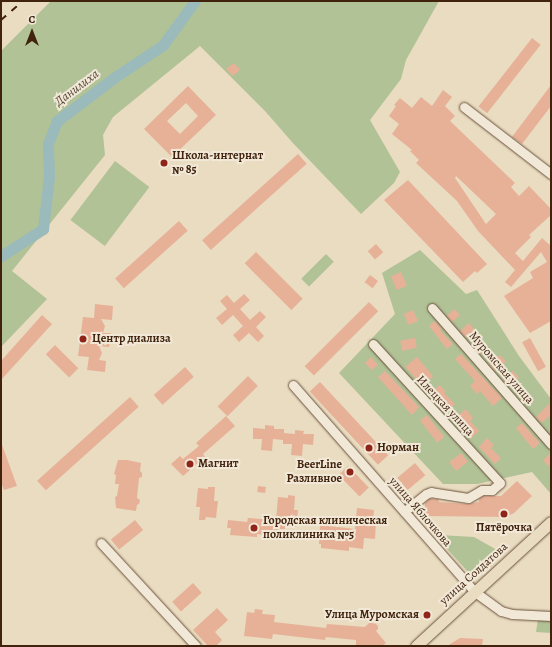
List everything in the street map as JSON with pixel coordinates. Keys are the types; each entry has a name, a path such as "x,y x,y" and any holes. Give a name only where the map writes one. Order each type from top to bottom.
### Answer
{"main road":[{"name":"улица Солдатова","path":"416,646 551,522"}],"street":[{"path":"464,107 551,174"},
{"name":"Муромская улица","path":"432,308 551,444"},
{"name":"Илецкая улица","path":"373,344 500,483 492,490 482,490 468,498 431,492 426,494 404,512"},
{"name":"улица Яблочкова","path":"292,384 475,592 501,612 551,616"},
{"path":"100,543 196,646"}],"green space":[{"path":"51,1 439,1 406,60 401,79 370,120 400,172 394,183 361,214 292,142 265,111 200,46 113,117 103,135 105,155 12,271 47,299 1,347 1,51"},
{"path":"115,161 149,187 105,246 70,220"},
{"path":"420,250 466,294 477,290 519,356 551,399 551,494 532,472 477,484 443,484 339,373 395,314 382,273"},
{"path":"326,254 334,262 309,287 301,279"},
{"path":"439,535 474,537 497,550 469,573 437,538"},
{"path":"538,619 551,619 551,633 536,632"}],"building":[{"path":"532,38 541,45 487,113 478,107"},
{"path":"234,63 240,70 233,76 226,69"},
{"path":"551,85 551,106 522,144 512,137"},
{"path":"188,86 216,115 172,157 144,129","holes":["186,103 198,116 180,134 167,121"]},
{"path":"443,90 452,97 445,106 455,116 450,121 515,183 511,187 519,196 529,186 551,209 551,215 529,235 531,237 515,253 523,261 542,238 551,246 551,321 530,333 504,296 533,278 530,272 547,262 541,252 511,287 505,282 515,270 478,231 457,201 416,163 419,160 410,151 412,150 392,134 399,124 389,116 396,106 394,105 400,98 412,108 421,97 432,106","holes":["456,176 496,214 486,224 455,178"]},
{"path":"298,154 307,164 211,250 202,240"},
{"path":"408,180 487,264 477,273 475,271 463,282 384,200"},
{"path":"179,221 188,231 124,288 115,279"},
{"path":"376,244 383,252 375,260 368,251"},
{"path":"256,252 303,299 291,310 245,263"},
{"path":"401,272 407,286 397,290 391,276"},
{"path":"370,275 378,281 373,288 365,282"},
{"path":"244,294 250,300 240,309 250,320 260,311 266,317 256,327 264,336 258,342 249,333 239,342 233,335 243,326 233,315 222,325 216,318 227,309 220,301 227,295 234,303"},
{"path":"369,302 378,311 314,376 305,366"},
{"path":"95,304 113,306 112,320 101,319 105,326 103,333 111,333 109,347 99,346 102,353 99,360 106,361 105,372 87,370 89,357 78,356 83,317 94,318"},
{"path":"454,309 460,315 452,322 447,316"},
{"path":"413,310 418,321 409,325 404,314"},
{"path":"42,315 52,324 1,380 1,361"},
{"path":"435,321 442,329 440,330 453,344 447,349 429,326"},
{"path":"469,323 475,330 466,338 460,331"},
{"path":"415,338 417,348 402,351 400,341"},
{"path":"530,338 546,367 538,371 522,342"},
{"path":"482,340 488,346 480,354 475,348"},
{"path":"55,345 78,368 69,378 46,354"},
{"path":"461,354 502,398 493,406 480,391 477,394 470,386 475,381 455,359"},
{"path":"500,355 506,362 495,371 489,364"},
{"path":"371,357 378,365 372,370 365,363"},
{"path":"417,357 433,376 422,386 406,367"},
{"path":"185,367 194,377 162,405 154,395"},
{"path":"385,371 419,407 412,415 378,377"},
{"path":"513,371 519,378 509,386 503,380"},
{"path":"248,376 258,386 227,416 218,406"},
{"path":"320,382 388,455 378,465 310,392"},
{"path":"440,385 446,392 444,393 455,404 447,412 430,393"},
{"path":"130,397 139,407 46,490 37,481"},
{"path":"551,402 551,415 541,423 536,417"},
{"path":"466,409 473,418 470,421 479,431 470,439 454,419"},
{"path":"427,415 444,437 437,443 420,421"},
{"path":"226,416 235,426 203,454 205,457 183,476 171,464 180,456 183,459 199,446 196,443"},
{"path":"522,423 540,443 533,449 516,428"},
{"path":"265,425 274,426 274,429 284,429 284,433 295,434 295,430 304,431 303,434 314,434 313,445 303,444 302,456 291,455 292,444 283,444 283,440 273,439 272,451 261,450 262,439 253,439 253,428 265,429"},
{"path":"487,438 494,445 491,448 501,458 495,464 479,447"},
{"path":"2,445 17,486 4,490 1,482"},
{"path":"461,453 468,462 456,471 449,462"},
{"path":"551,453 551,464 548,466 543,460"},
{"path":"118,460 141,463 140,471 142,473 142,477 139,478 137,498 140,500 136,511 116,508 115,497 117,496 119,484 115,484 116,475 114,474"},
{"path":"415,463 425,475 408,490 397,478"},
{"path":"348,466 369,488 359,497 339,475"},
{"path":"517,481 532,496 514,513 506,517 425,516 425,503 429,499 438,499 439,502 467,504 479,502 479,499 483,496 501,496"},
{"path":"258,486 266,487 265,493 257,492"},
{"path":"208,487 215,487 214,501 218,501 216,518 206,517 205,520 199,520 200,507 196,507 198,488 208,489"},
{"path":"288,495 295,496 294,510 298,510 296,527 285,526 285,529 278,529 277,536 257,534 257,537 230,535 231,528 227,528 228,520 247,522 248,518 276,520 278,497 288,498"},
{"path":"357,508 374,510 373,521 376,521 375,539 364,538 363,549 349,547 349,551 321,548 321,544 319,544 320,525 355,529"},
{"path":"135,520 143,530 119,550 111,540"},
{"path":"487,560 492,565 486,570 481,566"},
{"path":"193,583 202,593 181,611 172,602"},
{"path":"217,608 228,620 215,632 222,640 216,646 208,646 193,630"},
{"path":"255,609 263,610 262,614 275,615 274,622 326,628 327,624 365,627 369,623 375,623 378,626 376,631 386,643 382,646 356,646 356,640 326,637 325,640 273,634 272,639 244,636 247,612 254,613"},
{"path":"460,638 483,639 482,646 447,646"}],"waterway":[{"name":"Данилиха","path":"1,256 43,229 49,176 48,144 57,121 115,77 163,45 195,1"}],"railway":[{"path":"1,20 23,1"}],"place":[{"name":"Школа-интернат № 85","path":"164,163"},
{"name":"Центр диализа","path":"83,339"},
{"name":"Норман","path":"369,448"},
{"name":"Магнит","path":"190,464"},
{"name":"BeerLine Разливное","path":"350,472"},
{"name":"Пятёрочка","path":"504,514"},
{"name":"Городская клиническая поликлиника №5","path":"254,528"},
{"name":"Улица Муромская","path":"427,615"}]}
